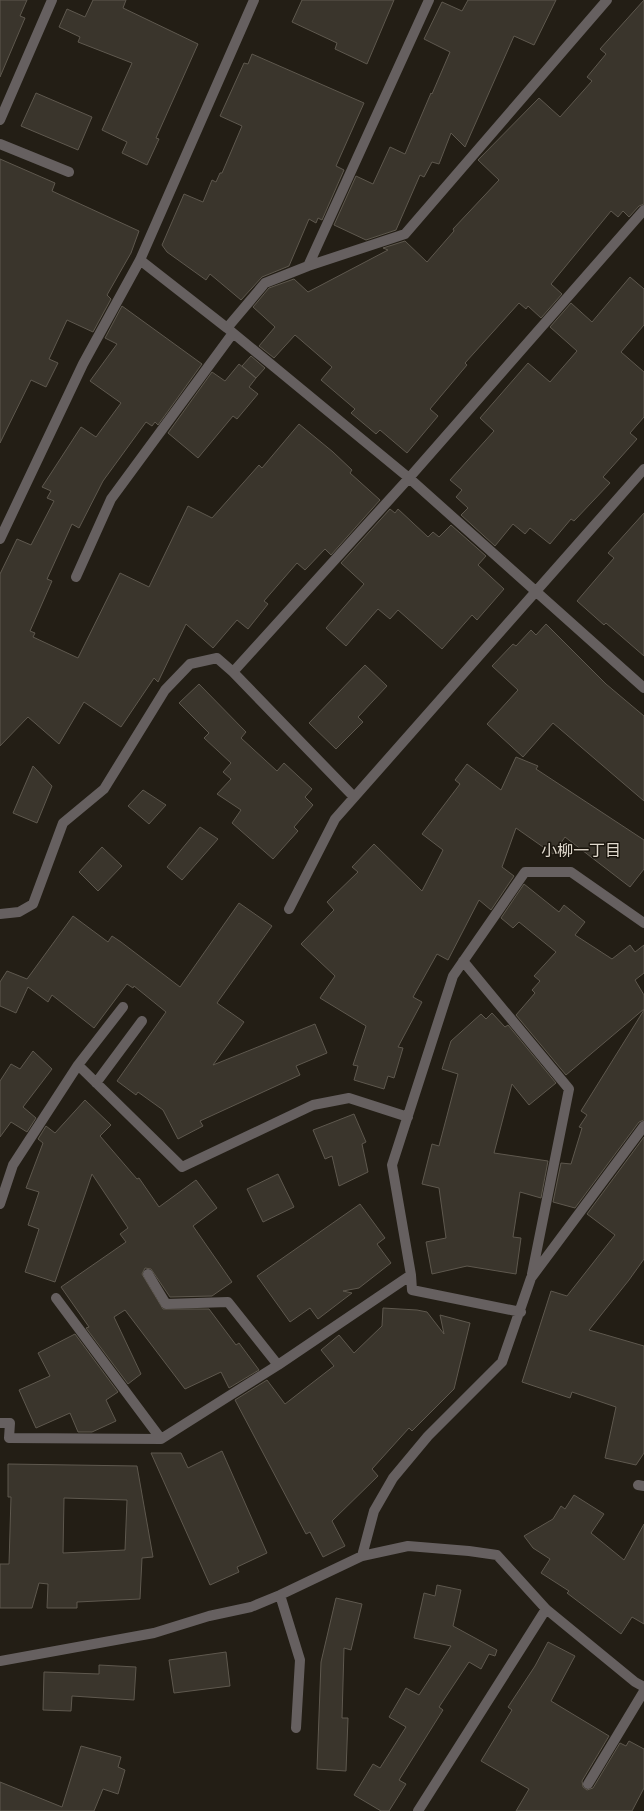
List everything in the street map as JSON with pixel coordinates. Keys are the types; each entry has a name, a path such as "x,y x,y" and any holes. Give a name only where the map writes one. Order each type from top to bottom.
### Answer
{"street":[{"path":"0,120 52,0"},
{"path":"0,539 83,364 140,260 254,0"},
{"path":"308,266 429,0"},
{"path":"76,577 111,499 264,283 308,266 405,234 607,0"},
{"path":"0,144 69,172"},
{"path":"233,672 409,478 644,210"},
{"path":"140,260 230,331 409,478 644,688"},
{"path":"289,910 335,819 644,469"},
{"path":"0,914 19,912 33,904 63,823 104,789 166,690 190,664 217,658 233,672 354,797"},
{"path":"521,1312 412,1290 412,1275 392,1165 453,976 525,872 571,872 644,923"},
{"path":"362,1556 374,1511 393,1478 428,1436 502,1362 532,1278 569,1089 463,962"},
{"path":"0,1204 13,1165 78,1065 123,1006"},
{"path":"96,1083 142,1021"},
{"path":"78,1065 182,1167 313,1105 349,1098 408,1117"},
{"path":"532,1278 644,1126"},
{"path":"148,1274 166,1304 228,1302 278,1365"},
{"path":"0,1423 10,1422 9,1438 161,1439 278,1365 412,1275"},
{"path":"56,1298 161,1439"},
{"path":"0,1661 154,1633 209,1616 251,1607 280,1595 362,1556 408,1546 497,1555 546,1609 635,1682 644,1687"},
{"path":"280,1595 300,1660 296,1728"},
{"path":"418,1811 546,1609"},
{"path":"588,1784 644,1691"}],"building":[{"path":"0,0 27,0 20,16 25,18 0,77"},
{"path":"93,0 126,0 123,8 198,44 156,138 159,139 147,165 122,153 127,142 102,130 132,63 78,42 80,37 59,27 67,9 85,17"},
{"path":"302,0 394,0 367,64 335,49 337,43 292,22"},
{"path":"468,0 556,0 534,45 514,36 465,147 451,133 439,164 432,162 424,177 420,175 396,230 366,240 334,225 356,176 373,184 390,147 405,154 450,52 424,39 442,2 462,11"},
{"path":"644,0 644,204 639,206 629,217 623,211 618,217 611,211 551,284 562,294 541,318 528,306 526,309 519,303 465,363 467,365 430,409 438,416 407,453 380,430 376,434 351,413 355,409 321,380 332,367 295,335 274,358 259,346 275,327 253,307 269,288 294,279 308,292 388,250 383,248 405,241 427,262 454,231 453,229 499,180 478,160 539,98 560,117 592,81 587,77 606,54 600,49"},
{"path":"252,54 364,103 336,166 344,170 322,220 318,218 316,223 309,219 289,266 262,277 241,300 210,274 206,280 167,252 162,245 184,194 203,202 212,180 216,182 220,173 222,173 242,126 220,116 244,63 248,64"},
{"path":"36,93 92,117 78,150 21,126"},
{"path":"0,159 55,183 52,191 139,231 131,253 107,295 111,299 93,332 67,320 49,359 58,363 46,387 31,380 0,443"},
{"path":"630,277 644,289 644,325 621,352 644,372 644,417 630,433 637,439 603,477 610,483 574,521 571,519 550,544 530,528 525,534 513,524 495,546 461,515 468,508 456,497 462,490 450,480 494,431 480,418 528,363 550,382 577,351 550,327 571,303 592,322"},
{"path":"122,306 202,364 158,425 155,422 152,426 146,422 103,481 79,528 72,524 47,579 52,581 30,631 35,633 33,637 78,658 120,573 149,587 188,506 212,518 259,465 262,468 299,424 333,452 352,470 350,473 380,500 331,555 325,549 305,570 297,563 264,601 268,604 248,629 237,620 213,648 186,624 158,682 154,678 121,727 84,702 59,744 28,717 0,746 0,574 17,539 31,545 54,501 47,498 51,491 42,487 81,427 96,437 121,403 90,381 117,344 105,338"},
{"path":"251,356 265,368 256,378 242,366"},
{"path":"239,364 256,378 249,387 258,394 237,419 233,416 198,458 168,433 212,372 225,381"},
{"path":"390,509 395,513 398,509 428,537 433,532 439,537 451,525 486,556 478,565 504,589 477,620 472,615 442,649 398,610 390,619 378,609 346,646 326,628 364,584 341,563"},
{"path":"644,513 644,656 606,623 604,625 577,601 614,558 608,553"},
{"path":"546,624 606,684 644,716 644,801 553,723 523,757 487,724 518,690 492,666 513,644 516,646 531,630 536,635"},
{"path":"365,665 387,686 358,717 363,722 336,749 309,723"},
{"path":"199,684 246,732 241,738 277,771 284,763 312,789 305,797 313,805 294,827 298,831 273,859 232,823 241,810 217,794 231,779 223,772 231,763 204,738 209,733 179,703"},
{"path":"516,757 538,766 536,769 644,840 644,869 630,887 565,837 553,854 516,828 502,867 514,876 491,910 479,900 448,960 437,954 413,997 422,1002 398,1047 403,1048 394,1078 388,1076 384,1089 354,1080 358,1066 353,1065 366,1026 320,998 335,976 301,944 334,910 327,902 358,872 352,867 374,844 422,891 443,850 422,834 460,784 455,780 467,764 501,790"},
{"path":"33,766 52,786 37,823 13,813"},
{"path":"143,790 166,805 149,824 128,806"},
{"path":"200,827 218,839 182,880 167,867"},
{"path":"102,847 122,866 98,891 79,872"},
{"path":"524,884 559,912 564,905 585,922 575,935 612,959 630,945 635,952 644,945 644,973 635,980 644,995 644,1009 566,1075 516,1015 535,993 532,990 540,981 534,976 556,952 519,922 513,928 501,918"},
{"path":"239,903 272,926 217,1003 244,1022 213,1065 315,1024 327,1053 296,1066 300,1075 200,1121 203,1126 178,1139 163,1110 138,1092 136,1095 117,1081 166,1012 134,986 133,988 127,984 94,1028 52,995 48,1002 28,987 16,1013 0,1006 0,982 7,971 27,979 73,916 108,942 112,936 180,987"},
{"path":"644,1010 644,1120 639,1122 575,1208 553,1202 561,1163 571,1164 582,1128 579,1127 587,1115 581,1111"},
{"path":"492,1013 505,1027 508,1025 556,1083 529,1105 512,1084 494,1153 548,1161 541,1198 520,1192 513,1237 521,1238 516,1274 467,1266 432,1274 426,1242 446,1238 439,1188 422,1184 432,1144 439,1146 458,1074 442,1069 451,1041 481,1014 486,1019"},
{"path":"33,1051 52,1069 23,1107 36,1118 27,1132 11,1122 0,1137 0,1081 11,1064 20,1069"},
{"path":"85,1100 111,1125 100,1136 137,1179 139,1178 159,1207 196,1180 217,1208 193,1226 232,1282 212,1296 170,1297 151,1269 145,1268 142,1274 163,1309 209,1309 236,1345 239,1343 259,1370 229,1388 221,1372 185,1389 125,1310 114,1317 141,1374 128,1384 86,1328 89,1327 61,1287 126,1242 120,1234 128,1228 92,1174 55,1282 25,1272 39,1229 28,1225 39,1192 26,1188 43,1143 38,1139 46,1126 55,1133"},
{"path":"354,1114 366,1142 362,1144 368,1172 339,1186 332,1156 325,1159 313,1130"},
{"path":"644,1137 644,1259 589,1330 644,1346 644,1453 636,1465 605,1458 616,1407 572,1392 570,1398 522,1382 551,1291 567,1296 615,1235 587,1214"},
{"path":"278,1174 294,1207 263,1222 247,1189"},
{"path":"360,1204 385,1238 377,1244 391,1263 359,1288 343,1291 352,1293 318,1319 310,1308 290,1322 257,1276"},
{"path":"383,1308 427,1312 444,1334 440,1315 470,1323 454,1389 412,1431 409,1428 372,1469 378,1476 332,1521 345,1546 323,1557 310,1532 306,1534 235,1400 267,1380 285,1404 334,1366 321,1350 339,1335 354,1353 382,1326"},
{"path":"75,1334 118,1392 106,1400 116,1421 92,1432 78,1432 70,1413 36,1428 19,1390 50,1376 38,1353"},
{"path":"222,1451 267,1553 237,1567 239,1572 210,1585 151,1453 181,1453 188,1468"},
{"path":"8,1464 137,1466 153,1557 142,1558 140,1599 77,1602 77,1608 47,1608 48,1584 39,1583 32,1608 0,1608 0,1564 9,1564 11,1497 8,1497","holes":["64,1498 127,1500 125,1550 63,1553"]},
{"path":"574,1495 604,1514 591,1533 624,1560 644,1524 644,1624 632,1617 621,1634 567,1593 569,1591 541,1573 550,1559 533,1548 524,1536 553,1519 561,1506 565,1509"},
{"path":"437,1585 461,1590 453,1626 497,1650 495,1656 489,1654 481,1669 469,1662 439,1707 443,1710 399,1780 406,1784 389,1811 381,1811 354,1795 373,1764 380,1768 406,1727 389,1717 406,1688 419,1695 451,1646 414,1638 424,1593 435,1596"},
{"path":"336,1598 362,1604 351,1650 344,1648 342,1718 348,1718 346,1771 317,1769 321,1662"},
{"path":"548,1642 575,1656 551,1701 609,1736 582,1781 583,1787 587,1790 593,1788 620,1743 626,1746 629,1741 644,1749 644,1788 632,1811 516,1811 529,1789 481,1761 512,1710 508,1707 535,1666"},
{"path":"226,1652 230,1686 174,1693 169,1660"},
{"path":"99,1665 136,1667 134,1700 72,1696 71,1711 43,1710 44,1672 99,1674"},
{"path":"81,1746 121,1757 118,1767 125,1770 118,1794 103,1789 94,1811 0,1811 0,1782 62,1807"}],"district":[{"name":"小柳一丁目","path":"581,850"}]}
